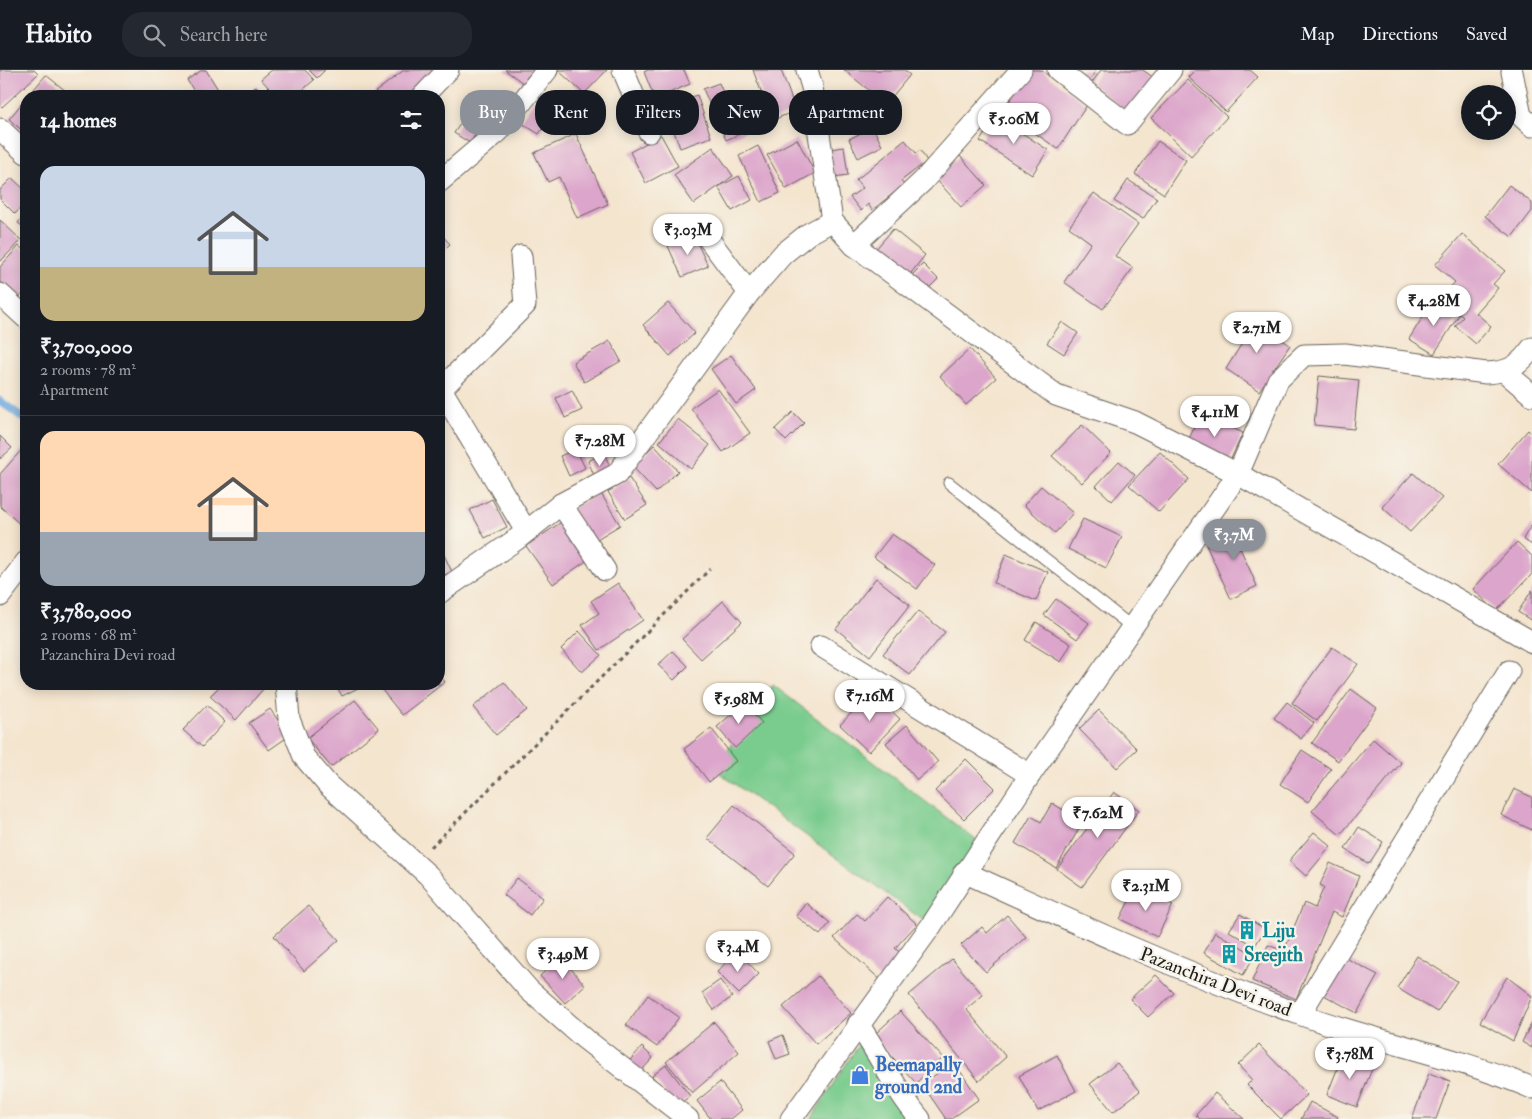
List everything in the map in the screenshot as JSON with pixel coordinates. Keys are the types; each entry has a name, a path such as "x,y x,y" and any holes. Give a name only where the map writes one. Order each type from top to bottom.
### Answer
{"street":[{"path":"429,90 448,70"},
{"path":"445,177 499,131 547,70"},
{"path":"623,70 631,90"},
{"path":"826,70 810,78 832,222 854,245 1056,395 1135,422 1238,474 1532,642"},
{"path":"854,245 922,181 1021,70"},
{"path":"1058,70 1127,124 1171,70"},
{"path":"1512,71 1521,116 1532,126"},
{"path":"0,128 20,147"},
{"path":"445,589 526,531 560,504 617,474 749,293 782,254 808,234 832,222"},
{"path":"708,238 749,293"},
{"path":"445,385 525,305 521,256"},
{"path":"0,294 20,312"},
{"path":"791,1119 858,1024 931,926 964,872 985,847 1030,775 1238,474 1278,380 1304,356 1345,354 1486,373 1505,372 1524,360 1532,348"},
{"path":"1505,372 1532,395"},
{"path":"445,396 526,531"},
{"path":"560,504 605,570"},
{"path":"0,596 20,570"},
{"path":"821,646 1030,775"},
{"path":"1300,1014 1509,671"},
{"path":"287,690 289,719 304,757 328,785 428,875 529,990 584,1039 688,1119"},
{"name":"Pazanchira Devi road","path":"964,872 1127,946 1300,1014 1369,1038 1491,1071 1532,1088"},
{"path":"858,1024 876,1049 889,1075 907,1103 920,1119"}],"lane":[{"path":"949,483 1132,627"}],"path":[{"path":"415,863 710,569"}],"green space":[{"path":"773,685 985,847 931,926 714,769"},
{"name":"Beemapally ground 2nd","path":"859,1044 912,1119 811,1119"}],"building":[{"path":"0,70 34,70 38,74 2,107 0,105"},
{"path":"202,70 206,70 218,90 193,90 187,80"},
{"path":"272,70 305,70 314,80 303,90 271,90 261,79"},
{"path":"309,70 325,70 317,78"},
{"path":"404,70 433,70 437,76 419,90 378,90"},
{"path":"505,70 544,70 536,81 528,76 523,83"},
{"path":"558,70 607,70 588,90 580,90"},
{"path":"648,70 684,70 690,84 676,90 651,90 644,72"},
{"path":"753,70 781,70 789,92 789,114 779,117 779,90 761,90"},
{"path":"844,70 904,70 910,75 898,90 869,90"},
{"path":"1030,70 1041,70 1087,105 1058,149 1003,111"},
{"path":"1069,70 1096,70 1089,82"},
{"path":"1101,70 1143,70 1154,78 1128,112 1091,84"},
{"path":"1195,70 1250,70 1258,77 1226,112 1188,77"},
{"path":"46,75 65,90 33,90"},
{"path":"1188,80 1227,117 1191,156 1151,118"},
{"path":"719,83 722,90 709,90 709,102 703,89"},
{"path":"256,86 260,90 252,90"},
{"path":"535,99 535,131 525,125 525,114"},
{"path":"699,101 711,137 680,148 675,135 699,135"},
{"path":"20,105 20,129 9,119"},
{"path":"996,116 1048,150 1032,175 980,141"},
{"path":"460,124 460,135 475,135 470,143 454,133"},
{"path":"576,135 608,204 577,218 559,177 548,182 534,153"},
{"path":"661,135 678,166 646,183 630,152"},
{"path":"724,135 738,135 726,140"},
{"path":"857,135 877,135 882,146 858,158 849,139"},
{"path":"797,139 815,173 786,189 767,155"},
{"path":"905,140 916,153 920,150 927,161 901,181 904,185 872,210 868,204 861,211 850,197 863,188 856,180"},
{"path":"1158,141 1186,160 1164,194 1135,174"},
{"path":"758,146 780,193 761,202 739,156"},
{"path":"713,147 733,176 694,204 674,175"},
{"path":"844,147 848,175 834,177 830,149"},
{"path":"960,156 986,185 961,207 935,178"},
{"path":"739,176 752,200 732,211 718,187"},
{"path":"12,178 20,185 20,209 15,214 0,199 0,190"},
{"path":"1128,180 1157,198 1143,219 1114,201"},
{"path":"1509,185 1532,203 1532,211 1512,237 1485,216"},
{"path":"1094,193 1138,224 1115,256 1133,268 1103,309 1064,282 1091,243 1069,227"},
{"path":"0,220 20,241 0,262"},
{"path":"893,229 925,255 908,277 875,250"},
{"path":"693,234 708,266 682,277 668,246"},
{"path":"1462,234 1505,271 1493,284 1498,288 1476,313 1491,326 1476,344 1455,326 1463,317 1441,298 1455,282 1435,265"},
{"path":"445,239 450,244 445,249"},
{"path":"20,247 20,297 16,301 0,286 0,267"},
{"path":"923,264 938,279 922,295 907,280"},
{"path":"1434,299 1459,315 1434,354 1409,339"},
{"path":"668,303 695,333 670,356 643,325"},
{"path":"1246,316 1290,345 1259,391 1226,369 1244,340 1235,334"},
{"path":"1062,322 1078,333 1064,354 1047,343"},
{"path":"610,341 621,361 584,382 573,362"},
{"path":"970,349 996,378 966,405 940,376"},
{"path":"731,355 756,390 736,404 711,369"},
{"path":"1319,376 1359,380 1354,429 1314,425"},
{"path":"718,389 750,433 723,452 691,408"},
{"path":"572,390 582,410 565,418 556,398"},
{"path":"793,412 804,423 786,441 775,429"},
{"path":"1201,413 1243,433 1229,463 1187,443"},
{"path":"678,419 710,445 691,469 659,442"},
{"path":"1082,425 1111,453 1082,483 1052,456"},
{"path":"1528,430 1532,434 1532,493 1498,464"},
{"path":"0,436 12,448 0,459"},
{"path":"654,445 678,471 656,492 632,466"},
{"path":"576,449 585,468 569,476 560,456"},
{"path":"20,452 20,524 0,506 0,474"},
{"path":"1160,452 1189,479 1159,512 1129,485"},
{"path":"604,453 613,473 596,480 588,461"},
{"path":"1119,461 1135,475 1112,501 1096,486"},
{"path":"1413,473 1442,498 1410,532 1382,507"},
{"path":"629,478 647,505 625,519 608,492"},
{"path":"1041,486 1073,513 1055,533 1024,505"},
{"path":"600,492 620,525 592,542 572,509"},
{"path":"492,499 507,527 485,538 470,510"},
{"path":"566,519 592,557 553,584 526,546"},
{"path":"1083,519 1122,537 1106,568 1068,549"},
{"path":"1251,524 1258,539 1240,548 1257,586 1231,599 1206,545"},
{"path":"1532,524 1532,545 1523,539"},
{"path":"892,534 935,565 917,589 874,557"},
{"path":"1517,542 1532,556 1532,574 1496,611 1473,589"},
{"path":"1006,554 1048,572 1036,601 994,583"},
{"path":"445,557 452,572 445,575"},
{"path":"876,578 910,605 870,656 836,629"},
{"path":"618,583 643,620 599,650 582,625 599,613 591,601"},
{"path":"1532,590 1532,621 1518,612"},
{"path":"1056,599 1089,623 1077,639 1044,615"},
{"path":"723,601 742,622 701,659 682,639"},
{"path":"918,611 945,632 910,675 883,654"},
{"path":"1036,622 1071,644 1061,662 1025,640"},
{"path":"579,631 601,655 582,672 561,649"},
{"path":"1332,647 1358,664 1317,721 1292,703"},
{"path":"673,651 688,666 674,680 658,665"},
{"path":"504,682 527,710 496,735 473,707"},
{"path":"1351,689 1377,708 1338,761 1312,743"},
{"path":"216,690 262,690 236,720 210,696"},
{"path":"338,690 354,690 342,696"},
{"path":"382,690 435,690 402,715"},
{"path":"871,692 900,719 869,752 840,725"},
{"path":"355,700 379,729 331,767 307,738"},
{"path":"1287,702 1314,723 1301,739 1274,718"},
{"path":"744,703 762,723 735,748 717,727"},
{"path":"207,705 225,722 202,747 183,730"},
{"path":"270,709 289,736 269,750 249,723"},
{"path":"1099,710 1137,749 1117,768 1079,729"},
{"path":"907,725 938,762 917,780 886,743"},
{"path":"711,728 736,761 709,782 684,749"},
{"path":"1373,739 1401,763 1340,835 1312,811"},
{"path":"1302,750 1331,769 1308,802 1280,784"},
{"path":"966,759 995,788 964,819 935,791"},
{"path":"1514,789 1532,797 1532,830 1501,815"},
{"path":"1114,792 1139,810 1082,887 1057,869"},
{"path":"1052,803 1083,822 1056,868 1015,843 1031,816 1041,822"},
{"path":"734,805 795,853 768,886 707,838"},
{"path":"1359,827 1383,842 1369,864 1345,849"},
{"path":"1314,832 1331,846 1306,876 1289,861"},
{"path":"1330,863 1359,876 1342,917 1332,912 1296,999 1252,981 1268,945 1284,951 1304,903 1315,908 1324,887 1320,885"},
{"path":"517,878 543,898 530,915 504,895"},
{"path":"1136,887 1173,905 1157,937 1120,919"},
{"path":"887,897 917,924 895,948 905,958 883,982 834,938 857,914 865,921"},
{"path":"806,903 830,923 820,935 796,916"},
{"path":"308,906 339,940 304,971 274,936"},
{"name":"Liju","path":"1240,914 1265,929 1255,946 1229,931"},
{"path":"1007,915 1026,937 986,972 961,945 982,927 987,933"},
{"name":"Sreejith","path":"1215,932 1255,955 1243,975 1204,953"},
{"path":"737,951 759,974 739,994 717,972"},
{"path":"1342,956 1378,975 1357,1013 1322,994"},
{"path":"1417,956 1457,981 1437,1012 1397,988"},
{"path":"561,957 585,985 565,1003 540,976"},
{"path":"952,959 983,995 966,1009 1006,1057 979,1081 909,995"},
{"path":"1156,975 1174,993 1148,1017 1130,999"},
{"path":"818,976 851,1013 816,1044 783,1007"},
{"path":"1507,977 1532,996 1513,1041 1480,1022"},
{"path":"720,980 732,997 714,1010 702,993"},
{"path":"648,995 679,1017 657,1047 626,1025"},
{"path":"900,1011 943,1058 916,1083 873,1036"},
{"path":"714,1022 739,1052 692,1093 666,1062"},
{"path":"1532,1022 1532,1048 1522,1042"},
{"path":"783,1035 790,1054 776,1059 769,1041"},
{"path":"1259,1045 1307,1095 1281,1119 1247,1085 1252,1080 1238,1065"},
{"path":"642,1047 653,1058 641,1071 630,1060"},
{"path":"1344,1052 1374,1064 1357,1107 1327,1095"},
{"path":"1057,1055 1076,1091 1038,1111 1019,1076"},
{"path":"954,1062 979,1099 951,1119 946,1119 922,1084"},
{"path":"1117,1063 1140,1091 1113,1112 1090,1084"},
{"path":"666,1065 690,1096 676,1107 652,1076"},
{"path":"1429,1073 1450,1081 1436,1119 1412,1119"},
{"path":"720,1082 742,1110 731,1119 711,1119 697,1101"},
{"path":"1215,1093 1244,1119 1200,1119 1196,1115"},
{"path":"1310,1102 1338,1117 1337,1119 1301,1119"}],"waterway":[{"path":"0,401 20,416"}],"place":[{"name":"Liju","path":"1247,930"},
{"name":"Sreejith","path":"1229,954"},
{"name":"Beemapally ground 2nd","path":"860,1075"}]}
